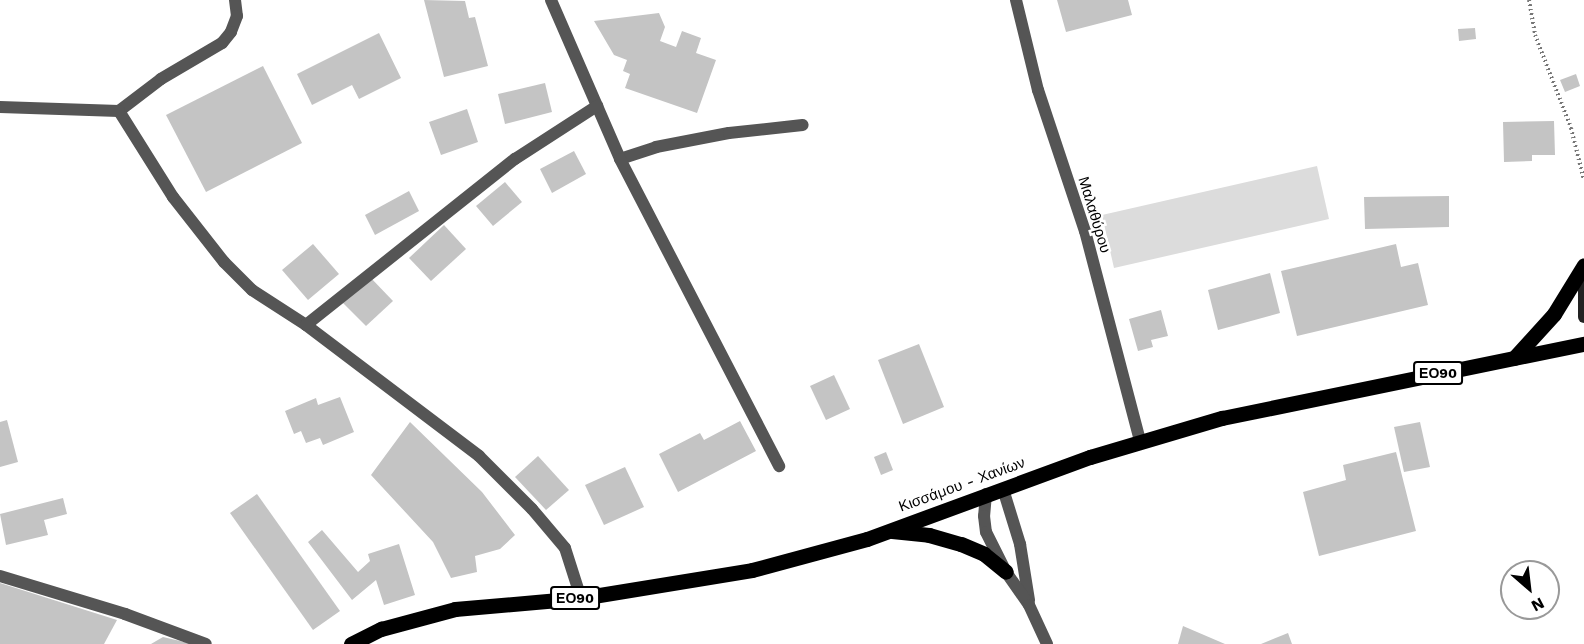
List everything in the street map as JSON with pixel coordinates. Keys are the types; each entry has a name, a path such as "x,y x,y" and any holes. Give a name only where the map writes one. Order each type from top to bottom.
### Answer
{"main road":[{"path":"1514,358 1554,314 1584,265"},
{"path":"1584,271 1584,317"},
{"name":"Κισσάμου - Χανίων","path":"351,644 381,629 455,609 581,598 752,570 812,555 1140,441 1222,418 1584,344"},
{"path":"889,530 928,535 961,544 984,554 1006,572"}],"street":[{"path":"0,108 119,111 161,79 222,44 231,32 237,16 235,0"},
{"path":"551,0 620,159 779,466"},
{"name":"Μαλαθύρου","path":"1016,0 1038,90 1085,231 1140,441"},
{"path":"306,325 515,159 597,106"},
{"path":"119,111 173,197 224,262 252,290 306,325 478,456 532,509 565,548 581,598"},
{"path":"620,159 656,147 729,133 803,125"},
{"path":"1002,489 1023,564 1029,605"},
{"path":"986,494 984,516 986,532 1006,572 1029,605 1047,644"},
{"path":"0,576 125,614 206,644"}],"path":[{"path":"1529,0 1535,35 1571,128 1584,180"}],"shaded area":[{"path":"1317,166 1329,219 1114,268 1102,215"}],"building":[{"path":"424,0 465,1 469,18 475,17 488,66 444,77"},
{"path":"1057,0 1128,0 1132,15 1066,32"},
{"path":"659,13 665,27 660,41 676,47 682,31 701,38 696,53 716,60 697,113 625,88 630,74 623,71 627,60 614,55 594,21"},
{"path":"1475,28 1476,39 1459,41 1458,29"},
{"path":"379,33 401,78 359,99 352,85 312,105 297,74"},
{"path":"263,66 302,143 206,192 166,115"},
{"path":"1576,74 1580,86 1565,92 1560,80"},
{"path":"545,83 552,112 505,124 498,94"},
{"path":"467,109 478,142 441,155 429,122"},
{"path":"1554,121 1555,155 1532,155 1532,161 1504,162 1503,122"},
{"path":"574,151 586,174 552,193 540,169"},
{"path":"505,182 522,202 493,226 476,206"},
{"path":"409,191 419,211 375,235 365,215"},
{"path":"1449,196 1449,227 1365,229 1364,197"},
{"path":"444,225 466,249 431,281 409,258"},
{"path":"313,244 339,274 308,300 282,270"},
{"path":"1396,244 1401,267 1418,263 1428,305 1297,336 1281,271"},
{"path":"1270,273 1280,313 1218,330 1208,290"},
{"path":"369,276 393,301 366,326 342,302"},
{"path":"1161,310 1168,336 1151,340 1153,347 1138,351 1129,319"},
{"path":"919,344 944,407 903,424 878,360"},
{"path":"834,375 850,409 826,420 810,386"},
{"path":"340,397 354,432 323,445 320,438 306,443 301,431 294,434 285,411 316,398 318,405"},
{"path":"7,420 18,462 0,467 0,422"},
{"path":"740,421 756,451 678,492 659,454 700,433 704,440"},
{"path":"410,422 482,492 515,535 500,549 475,556 477,572 451,578 433,542 371,475"},
{"path":"1420,422 1430,467 1404,472 1394,427"},
{"path":"886,452 893,470 881,475 874,457"},
{"path":"1396,452 1416,531 1319,556 1303,492 1346,480 1343,465"},
{"path":"538,456 569,490 546,510 515,477"},
{"path":"625,467 644,507 604,525 585,485"},
{"path":"257,494 340,611 313,630 230,513"},
{"path":"63,498 67,514 44,520 48,535 6,545 0,514"},
{"path":"322,530 358,572 370,561 368,554 399,544 415,595 384,605 376,580 352,600 308,542"},
{"path":"0,583 117,620 104,644 0,644"},
{"path":"1183,626 1225,644 1178,644"},
{"path":"1288,633 1292,644 1261,644"},
{"path":"163,637 189,643 189,644 151,644"}]}
